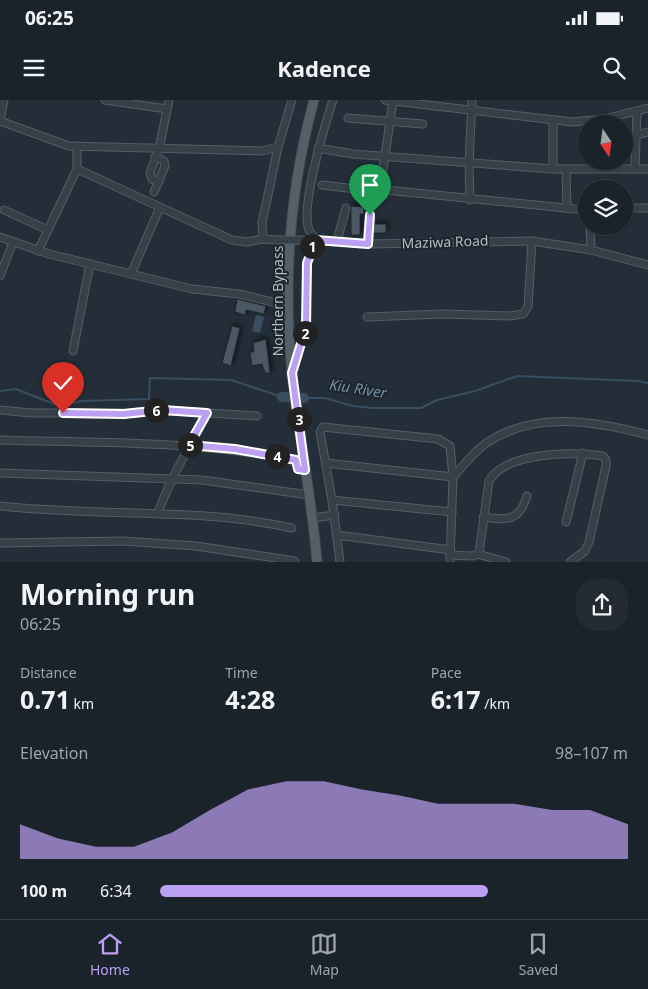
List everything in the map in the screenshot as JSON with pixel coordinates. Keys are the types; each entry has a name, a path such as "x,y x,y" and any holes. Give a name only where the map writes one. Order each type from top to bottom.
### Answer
{"main road":[{"name":"Northern Bypass","path":"314,100 306,130 296,188 290,251 289,306 292,373 317,562"}],"street":[{"path":"4,100 0,121 62,144 159,149 262,151 278,147"},
{"path":"104,100 167,109"},
{"path":"158,182 150,176 159,149 168,100"},
{"path":"263,239 262,223 278,147 292,100"},
{"path":"292,373 306,327 307,263 316,240 308,229 308,218 318,148 333,100"},
{"path":"470,200 469,163 472,100"},
{"path":"368,244 376,190 385,157 390,122 389,101 473,109 553,120 594,121 648,108"},
{"path":"635,169 637,111"},
{"path":"348,118 423,124"},
{"path":"553,120 553,169"},
{"path":"636,135 648,132"},
{"path":"38,251 77,169 77,146"},
{"path":"318,148 385,157 566,170 648,169"},
{"path":"154,192 165,166 164,161 156,157"},
{"name":"Maziwa Road","path":"77,169 232,240 246,242 263,239 316,240 368,244 532,241 590,250 648,264"},
{"path":"566,170 567,208"},
{"path":"322,186 578,209"},
{"path":"131,274 160,207"},
{"path":"337,241 346,208"},
{"path":"633,208 648,208"},
{"path":"4,210 48,230"},
{"path":"590,235 590,250"},
{"path":"0,237 38,251 192,290 239,294 289,306"},
{"path":"367,317 443,314 510,316 523,314 528,307 532,241"},
{"path":"0,276 13,242"},
{"path":"73,351 90,264"},
{"path":"0,410 22,413 124,414 162,410 257,416"},
{"path":"157,514 189,445 207,413"},
{"path":"453,477 468,459 486,444 506,433 529,426 565,421 581,421 610,425 648,435"},
{"path":"340,562 335,515 320,432 323,428 438,439 450,446 453,477 450,555"},
{"path":"0,440 189,445 235,449 296,460 298,469 305,470"},
{"path":"566,522 583,453"},
{"path":"478,554 489,481 496,472 540,456 583,453 603,456 606,460 606,466 586,551 570,562"},
{"path":"326,463 453,477"},
{"path":"0,473 228,483 309,496"},
{"path":"484,517 500,519 516,516 523,508 527,496"},
{"path":"332,500 452,512"},
{"path":"0,506 89,513 221,516 254,520 292,528"},
{"path":"312,518 335,515"},
{"path":"337,535 450,555 478,554 506,562"},
{"path":"0,543 123,541 196,546 248,558 295,561"}],"water":[{"path":"256,315 264,317 260,333 252,331"}],"building":[{"path":"351,206 364,207 364,214 360,214 360,235 351,235"},
{"path":"374,224 386,224 386,233 373,233"},
{"path":"237,299 266,306 264,314 246,310 245,315 235,312"},
{"path":"232,326 240,328 231,366 222,363"},
{"path":"266,339 270,373 265,373 262,364 252,366 250,352 254,352 253,343"}],"waterway":[{"name":"Kiu River","path":"304,398 325,398 353,406 373,408 421,408 437,400 475,391 517,376 648,383"},
{"name":"Kiu River","path":"0,391 16,389 54,404 65,405 81,401 149,399 150,378 231,380 282,397"},
{"name":"Kiu River","path":"282,397 304,398"}],"route":[{"path":"63,413 124,414 162,410 207,413 189,445 235,449 296,460 298,469 305,470 292,373 306,327 308,257 316,240 368,244 370,215"}]}
